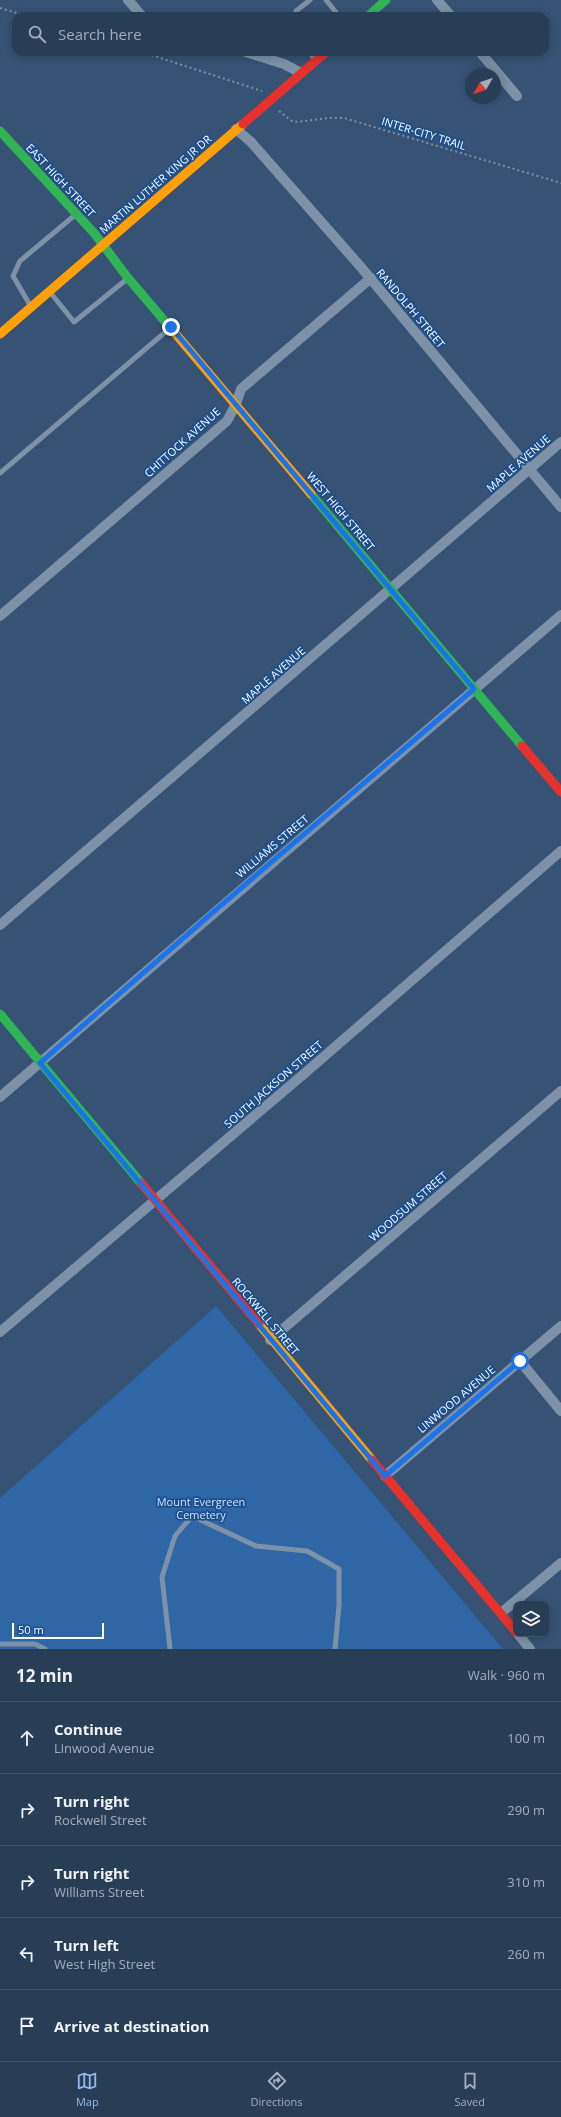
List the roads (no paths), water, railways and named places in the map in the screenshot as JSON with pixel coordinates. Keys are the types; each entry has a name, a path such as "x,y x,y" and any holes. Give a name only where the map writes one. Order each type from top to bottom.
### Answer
{"street":[{"path":"128,0 138,12"},
{"path":"438,0 448,12"},
{"path":"372,12 381,2"},
{"path":"259,56 284,64 301,73"},
{"name":"MARTIN LUTHER KING JR DR","path":"0,334 104,246 236,129 322,56"},
{"path":"483,56 517,96"},
{"name":"RANDOLPH STREET","path":"236,129 251,142 371,278 561,507"},
{"name":"EAST HIGH STREET","path":"0,131 77,214 104,246"},
{"name":"WEST HIGH STREET","path":"104,246 128,278 236,404 561,792"},
{"name":"CHITTOCK AVENUE","path":"0,616 227,421 236,404 241,388 371,278"},
{"name":"MAPLE AVENUE","path":"0,925 561,442"},
{"name":"WILLIAMS STREET","path":"0,1097 219,907 561,615"},
{"name":"SOUTH JACKSON STREET","path":"0,1332 561,851"},
{"name":"ROCKWELL STREET","path":"0,1014 270,1340 513,1628"},
{"name":"WOODSUM STREET","path":"270,1340 561,1091"},
{"name":"LINWOOD AVENUE","path":"385,1476 561,1326"},
{"path":"520,1361 561,1411"},
{"path":"501,1613 561,1563"},
{"path":"520,1637 530,1649"}],"lane":[{"path":"296,12 310,0"},
{"path":"326,0 336,12"},
{"path":"313,56 316,61"},
{"path":"32,307 12,276 20,261 77,214"},
{"path":"50,292 74,322 128,278"},
{"path":"0,473 171,327"},
{"path":"170,1649 162,1578 175,1536 192,1516 256,1546 307,1552 339,1569 339,1606 335,1649"},
{"path":"0,1644 35,1644 45,1649"}],"park label":[{"name":"Mount Evergreen Cemetery","path":"201,1507"}]}
